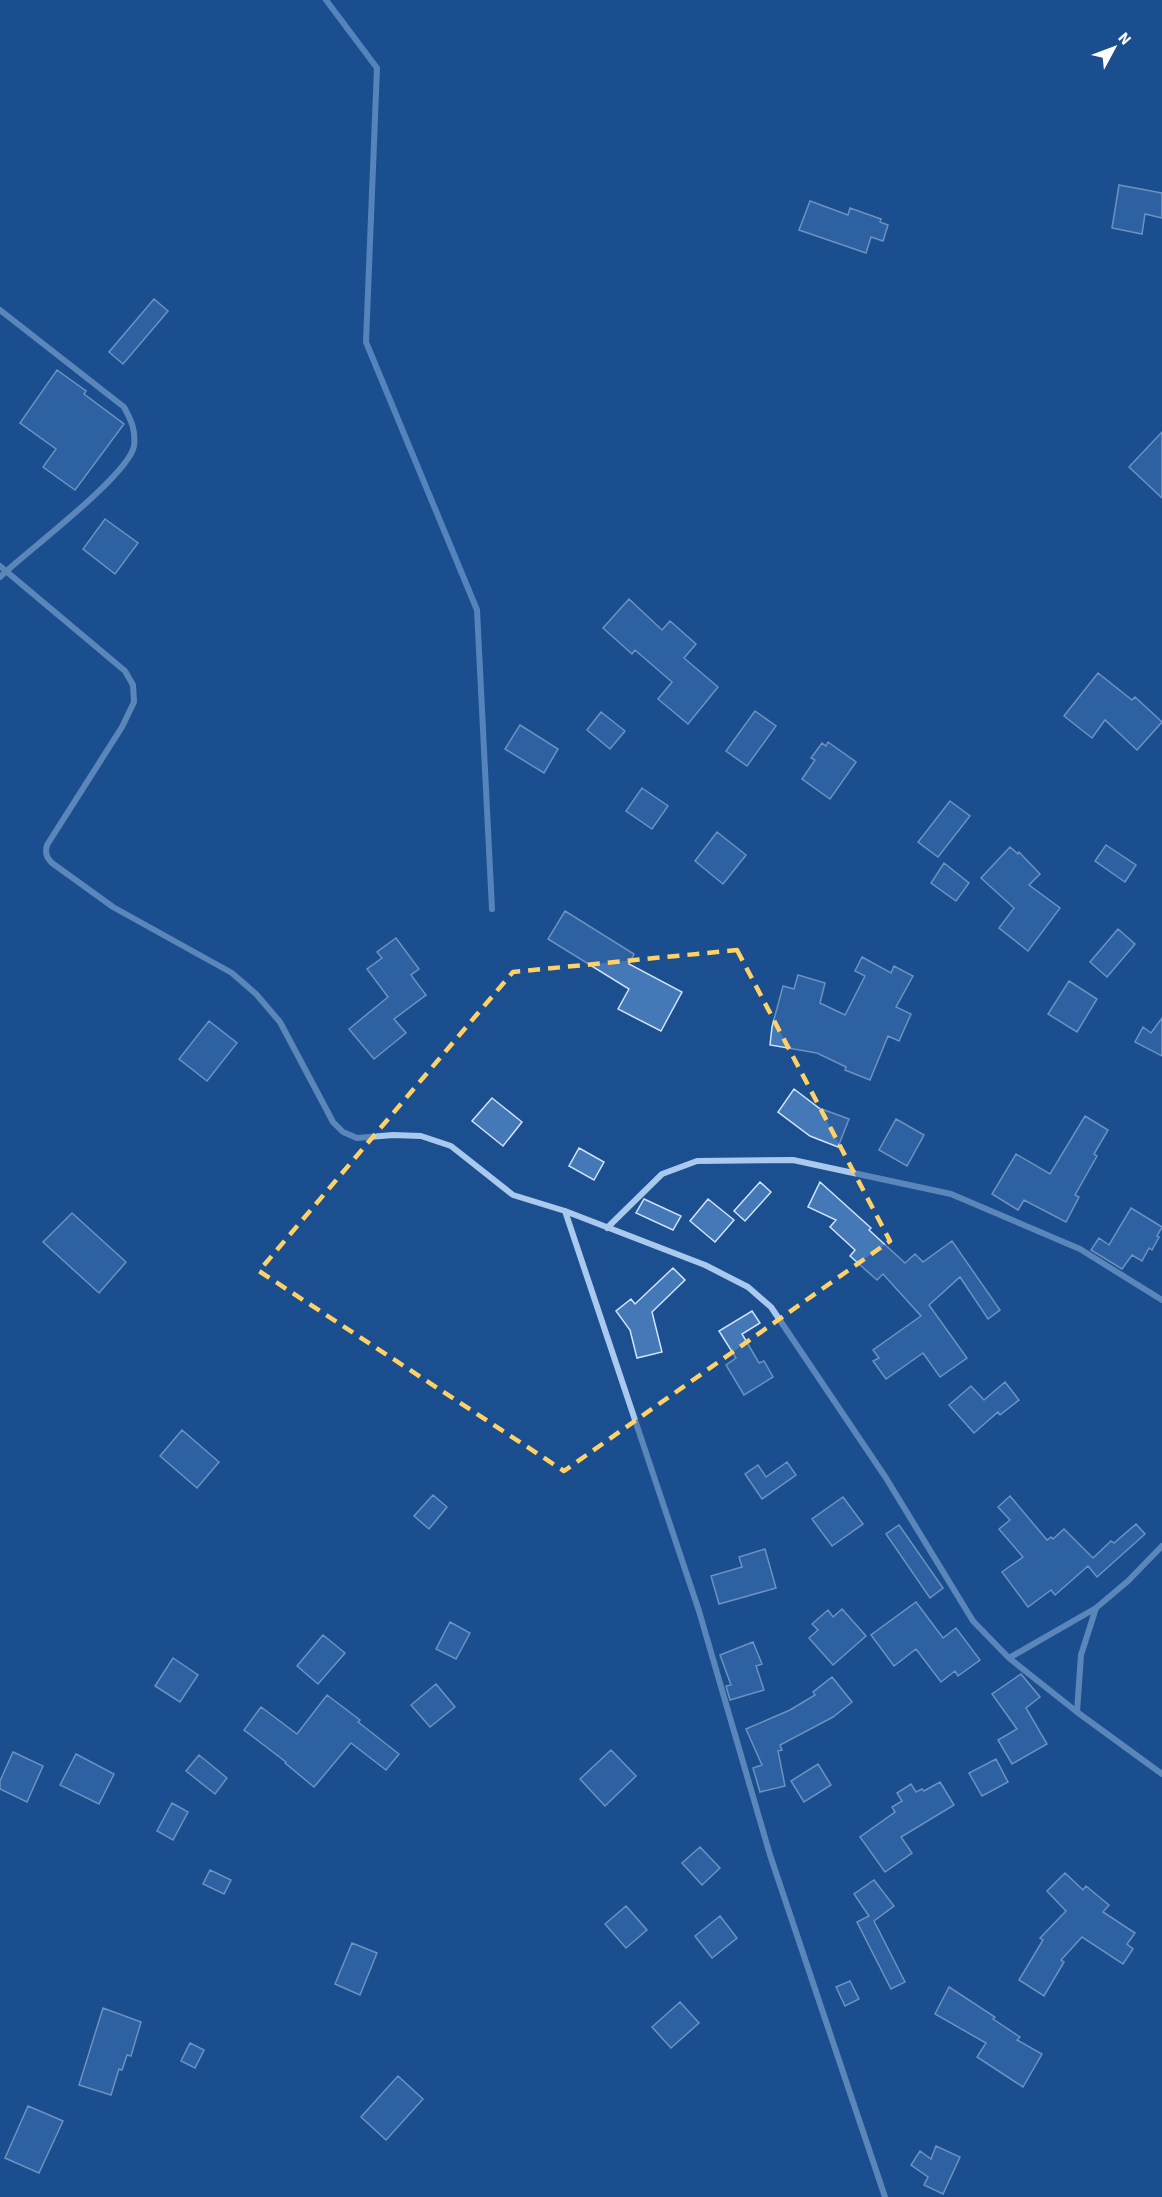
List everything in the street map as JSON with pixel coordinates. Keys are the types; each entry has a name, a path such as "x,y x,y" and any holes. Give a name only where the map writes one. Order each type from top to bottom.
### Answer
{"street":[{"path":"0,310 124,407 134,424 134,448 116,475 0,577"},
{"path":"0,566 125,671 133,685 134,702 122,727 47,844 45,851 47,857 60,870 113,907 232,973 256,994 280,1022 333,1122 342,1132 357,1138 421,1136 451,1146 513,1195 607,1227 726,1274 748,1287 771,1307 886,1478 973,1621 1009,1658 1077,1712 1162,1774"},
{"path":"607,1227 662,1174 698,1161 793,1160 951,1194 1080,1249 1162,1300"},
{"path":"565,1211 699,1611 770,1855 885,2197"},
{"path":"1009,1658 1096,1608 1128,1581 1162,1545"},
{"path":"1077,1712 1081,1655 1096,1608"}],"highlighted area":[{"path":"737,950 890,1241 564,1471 259,1271 513,972"}],"building":[{"path":"1119,185 1162,193 1162,218 1145,214 1142,234 1112,228"},
{"path":"810,201 848,215 850,208 881,219 880,222 888,225 883,241 871,237 866,253 799,230"},
{"path":"154,299 168,311 123,364 109,352"},
{"path":"57,370 86,391 84,394 124,424 75,490 43,467 56,449 20,423"},
{"path":"1162,432 1162,498 1129,467"},
{"path":"105,519 138,543 115,574 83,549"},
{"path":"629,599 662,630 670,621 696,644 684,658 718,687 688,724 658,699 672,682 635,650 632,654 603,628"},
{"path":"1098,673 1132,700 1135,697 1162,722 1137,750 1105,720 1092,738 1064,716"},
{"path":"755,711 776,726 747,766 726,751"},
{"path":"601,712 625,731 610,749 587,730"},
{"path":"520,725 558,749 544,773 505,749"},
{"path":"828,742 856,762 830,799 802,779 815,760 811,758 822,743 826,746"},
{"path":"642,788 668,806 652,829 626,811"},
{"path":"950,801 970,816 938,857 918,842"},
{"path":"717,832 746,855 723,884 695,861"},
{"path":"1106,845 1136,865 1125,882 1095,861"},
{"path":"1010,847 1018,854 1019,852 1040,874 1029,885 1060,908 1028,951 999,928 1014,908 981,878"},
{"path":"944,863 969,883 956,901 931,883"},
{"path":"565,911 634,954 629,964 682,992 661,1031 618,1009 629,989 548,939"},
{"path":"1118,929 1135,944 1107,977 1090,962"},
{"path":"396,938 419,969 411,975 426,995 394,1019 406,1033 374,1059 349,1029 388,997 367,969 382,958 377,952"},
{"path":"862,957 891,973 894,966 913,976 896,1007 911,1014 899,1041 888,1036 870,1080 845,1070 846,1067 817,1053 770,1045 772,1027 783,986 794,989 798,975 825,983 820,1003 845,1015 865,976 855,971"},
{"path":"1069,981 1097,999 1077,1032 1048,1014"},
{"path":"1162,1018 1162,1056 1135,1042 1143,1027 1151,1033"},
{"path":"209,1021 237,1043 207,1081 179,1059"},
{"path":"794,1089 819,1108 849,1119 838,1147 810,1136 778,1112"},
{"path":"492,1098 522,1122 503,1146 472,1121"},
{"path":"1085,1116 1108,1130 1094,1154 1097,1156 1075,1195 1079,1197 1066,1222 1024,1200 1018,1210 992,1194 1016,1154 1050,1174"},
{"path":"896,1119 924,1135 907,1166 879,1150"},
{"path":"579,1148 604,1162 594,1180 569,1166"},
{"path":"760,1182 771,1192 745,1221 734,1211"},
{"path":"820,1182 871,1228 869,1230 905,1263 915,1254 923,1262 952,1241 1000,1310 988,1319 960,1277 929,1305 967,1358 940,1377 923,1353 886,1379 873,1361 879,1358 873,1350 921,1316 883,1274 877,1280 850,1256 855,1250 830,1227 836,1220 808,1207"},
{"path":"644,1199 681,1216 673,1230 636,1213"},
{"path":"708,1199 734,1220 715,1242 690,1221"},
{"path":"1131,1208 1162,1227 1152,1250 1149,1248 1142,1261 1132,1255 1122,1269 1091,1250 1099,1238 1109,1245"},
{"path":"72,1213 126,1262 99,1293 43,1242"},
{"path":"673,1268 685,1280 652,1312 662,1352 637,1358 630,1330 616,1311 631,1299 635,1304"},
{"path":"752,1311 760,1323 742,1334 759,1363 764,1361 773,1377 744,1395 726,1365 736,1358 719,1331"},
{"path":"1005,1382 1019,1400 1000,1415 998,1412 974,1433 949,1405 971,1386 984,1400"},
{"path":"182,1430 219,1462 197,1488 160,1456"},
{"path":"787,1462 796,1475 762,1499 745,1474 758,1465 766,1477"},
{"path":"433,1495 447,1507 429,1529 414,1516"},
{"path":"1010,1496 1047,1540 1051,1537 1053,1539 1064,1529 1093,1558 1111,1541 1114,1543 1136,1524 1145,1534 1097,1577 1088,1566 1055,1595 1051,1590 1028,1607 1002,1572 1023,1557 999,1529 1010,1520 998,1507"},
{"path":"843,1497 863,1524 832,1546 812,1519"},
{"path":"899,1525 943,1588 930,1598 886,1534"},
{"path":"765,1549 776,1588 719,1604 711,1576 742,1567 739,1557"},
{"path":"916,1602 943,1638 956,1628 980,1660 958,1676 955,1671 941,1682 916,1649 894,1666 871,1635"},
{"path":"842,1609 866,1636 833,1665 809,1638 818,1630 812,1624 828,1610 833,1617"},
{"path":"450,1622 470,1633 456,1659 436,1649"},
{"path":"323,1635 345,1653 318,1684 297,1666"},
{"path":"753,1642 762,1664 756,1666 764,1690 730,1700 726,1686 731,1685 720,1655"},
{"path":"173,1658 198,1675 180,1702 155,1686"},
{"path":"1021,1674 1040,1697 1026,1708 1047,1744 1012,1764 998,1740 1017,1729 992,1694"},
{"path":"832,1677 852,1702 833,1717 780,1745 782,1750 778,1751 785,1786 760,1792 753,1768 762,1765 746,1729 790,1710 815,1695 813,1692"},
{"path":"436,1684 455,1707 430,1727 411,1705"},
{"path":"327,1695 399,1754 386,1770 351,1743 314,1787 244,1730 261,1707 297,1734"},
{"path":"611,1750 636,1776 605,1806 580,1779"},
{"path":"13,1752 43,1766 27,1802 0,1789 0,1781"},
{"path":"76,1754 114,1774 99,1804 60,1785"},
{"path":"199,1755 227,1778 215,1794 186,1771"},
{"path":"996,1759 1008,1782 982,1796 969,1773"},
{"path":"818,1764 831,1785 804,1802 791,1781"},
{"path":"940,1782 954,1805 901,1837 912,1853 885,1872 860,1837 895,1812 892,1807 902,1801 897,1793 911,1784 916,1792 922,1789 924,1791"},
{"path":"172,1803 188,1812 173,1840 157,1831"},
{"path":"700,1847 720,1868 702,1885 682,1863"},
{"path":"210,1870 231,1880 224,1894 203,1884"},
{"path":"1065,1873 1083,1890 1086,1886 1109,1905 1103,1912 1135,1933 1127,1944 1133,1949 1123,1964 1082,1937 1061,1960 1064,1962 1044,1996 1019,1980 1043,1940 1040,1938 1066,1911 1047,1891"},
{"path":"874,1880 894,1906 874,1921 905,1982 891,1989 857,1922 869,1916 854,1894"},
{"path":"626,1906 647,1930 626,1948 605,1924"},
{"path":"720,1916 737,1938 712,1958 695,1936"},
{"path":"352,1943 377,1953 360,1995 335,1984"},
{"path":"850,1981 859,1999 845,2006 836,1987"},
{"path":"949,1987 995,2017 993,2019 1020,2037 1017,2040 1042,2054 1023,2087 977,2057 986,2043 935,2014"},
{"path":"680,2002 699,2023 671,2048 652,2027"},
{"path":"103,2008 141,2022 131,2056 127,2055 122,2070 119,2069 111,2095 79,2085"},
{"path":"190,2043 204,2050 195,2068 181,2061"},
{"path":"398,2076 423,2099 386,2140 361,2117"},
{"path":"28,2106 63,2121 39,2173 5,2158"},
{"path":"936,2146 960,2157 943,2194 924,2185 928,2177 911,2165 920,2151 931,2159"}],"waterway":[{"path":"326,0 377,68 366,342 477,610 492,909"}]}
